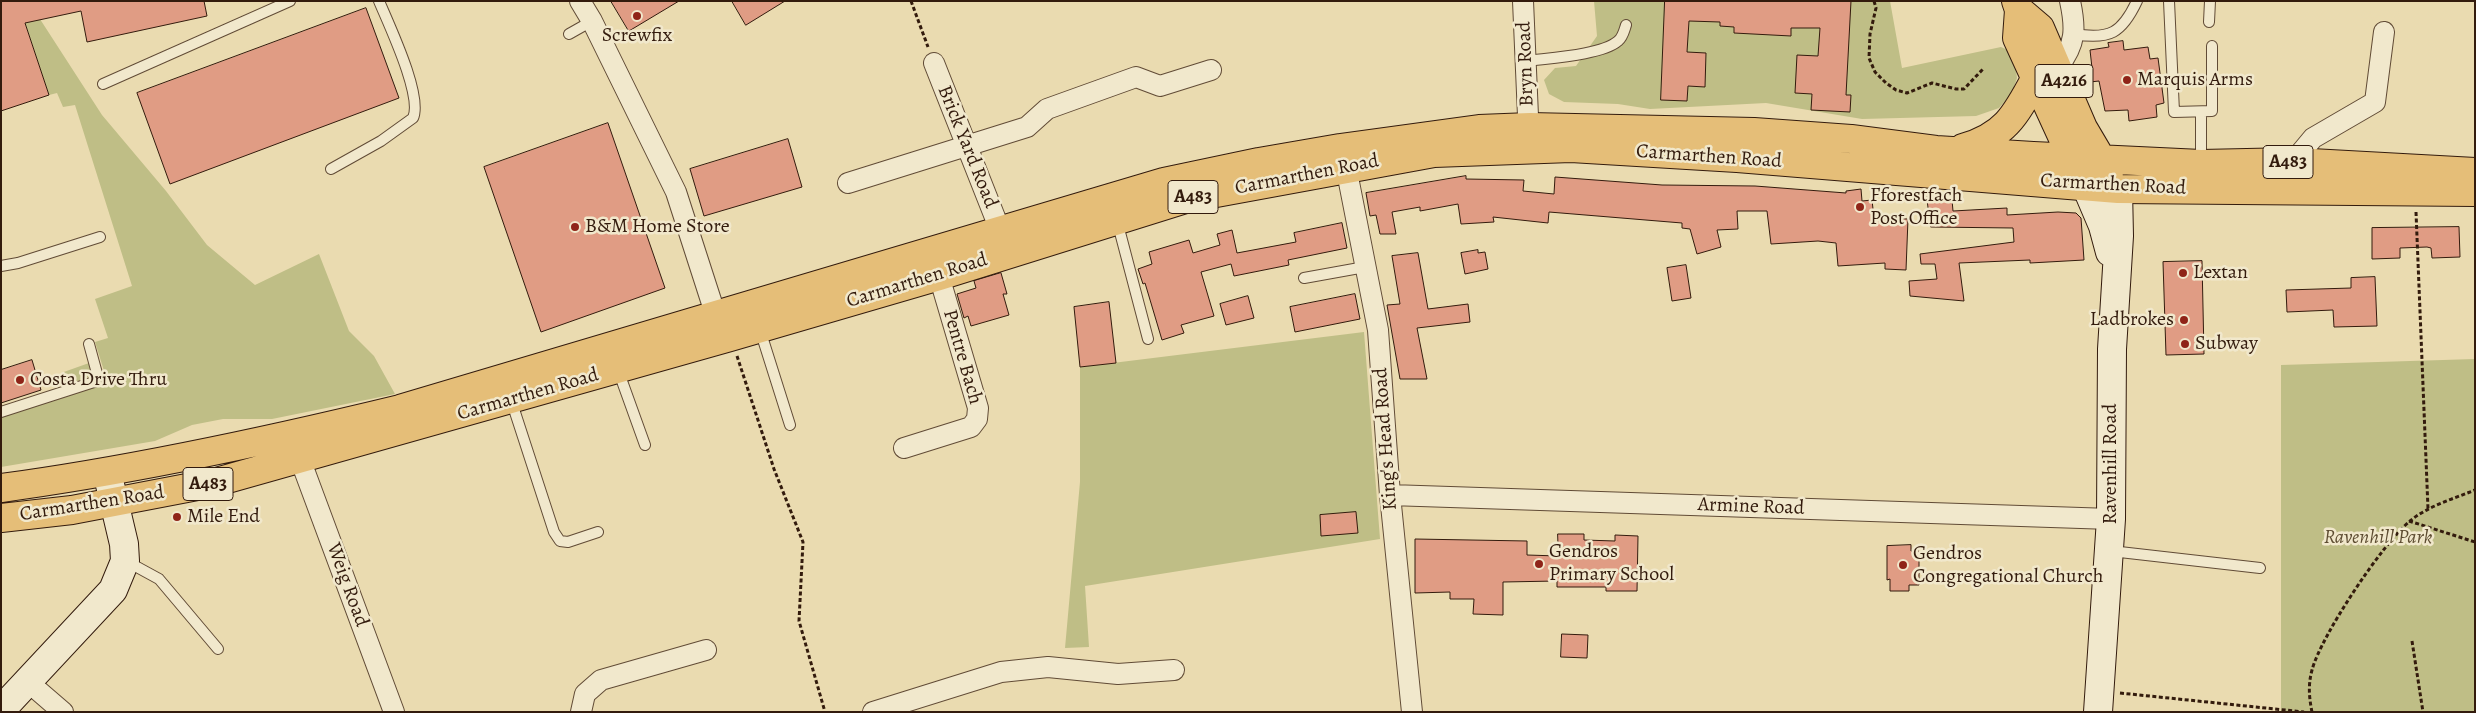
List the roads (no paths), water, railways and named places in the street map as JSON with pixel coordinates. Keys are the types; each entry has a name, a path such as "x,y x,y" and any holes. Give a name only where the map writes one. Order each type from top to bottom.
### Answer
{"main road":[{"name":"A4216","path":"2017,5 2040,28 2083,128 2102,160"},
{"name":"A4216","path":"2017,5 2017,38 2071,158"},
{"path":"1954,151 1984,142 2005,128 2035,79"},
{"name":"Carmarthen Road","path":"1,518 72,510 213,483 511,400 618,369 723,326 1000,230 1164,182 1259,162 1433,134 1479,129 1530,127 1754,132 1851,139 1954,151 2102,160 2201,164 2293,162 2475,172"},
{"name":"Carmarthen Road","path":"1,488 107,472 304,432 723,326 759,328 939,276 1189,198 1346,167 1434,153 1571,148 1737,158 2118,189 2475,192"},
{"path":"2071,158 2086,186"},
{"path":"2102,160 2118,189"}],"street":[{"path":"580,1 592,21 676,192 723,326"},
{"name":"Bryn Road","path":"1523,1 1530,127"},
{"path":"2058,67 2069,52 2074,34 2070,1"},
{"path":"2293,162 2314,138 2375,102 2384,32"},
{"name":"Brick Yard Road","path":"934,63 1000,230"},
{"path":"848,183 1027,127 1046,108 1136,77 1160,86 1211,70"},
{"name":"King's Head Road","path":"1346,167 1378,330 1390,495 1412,712"},
{"name":"Ravenhill Road","path":"2086,186 2103,226 2116,275"},
{"name":"Ravenhill Road","path":"2098,701 2110,551 2112,349 2119,236 2118,189"},
{"name":"Pentre Bach","path":"904,448 971,427 978,419 978,408 939,276"},
{"name":"Weig Road","path":"300,459 394,712"},
{"path":"1,710 113,590 125,561 107,472"},
{"name":"Armine Road","path":"1390,495 2111,519"},
{"path":"581,712 585,694 600,680 706,650"},
{"path":"873,712 1001,672 1048,667 1118,674 1174,670"},
{"path":"27,681 62,712"}],"lane":[{"path":"103,84 290,1"},
{"path":"330,170 381,141 413,118 416,113 412,83 379,1"},
{"path":"2074,34 2090,37 2110,34 2123,26 2137,1"},
{"path":"2170,1 2174,112 2212,112 2212,46"},
{"path":"2209,22 2210,1"},
{"path":"569,34 592,21"},
{"path":"1527,60 1589,52 1605,47 1616,43 1623,36 1626,25"},
{"path":"2201,112 2201,164"},
{"path":"1117,220 1148,339"},
{"path":"1,266 18,263 100,236"},
{"path":"1304,278 1365,267"},
{"path":"759,328 790,425"},
{"path":"1,412 94,382 98,377 98,370 90,347"},
{"path":"618,369 646,445"},
{"path":"511,400 554,532 560,541 568,542 598,532"},
{"path":"2110,551 2260,568"},
{"path":"125,561 159,579 218,649"}],"place":[{"name":"Screwfix","path":"637,16"},
{"name":"Marquis Arms","path":"2127,80"},
{"name":"Fforestfach Post Office","path":"1860,207"},
{"name":"B&M Home Store","path":"575,227"},
{"name":"Lextan","path":"2183,273"},
{"name":"Ladbrokes","path":"2184,320"},
{"name":"Subway","path":"2185,344"},
{"name":"Costa Drive Thru","path":"20,380"},
{"name":"Mile End","path":"177,517"},
{"name":"Gendros Primary School","path":"1539,564"},
{"name":"Gendros Congregational Church","path":"1903,565"}],"park label":[{"name":"Ravenhill Park","path":"2378,538"}]}
